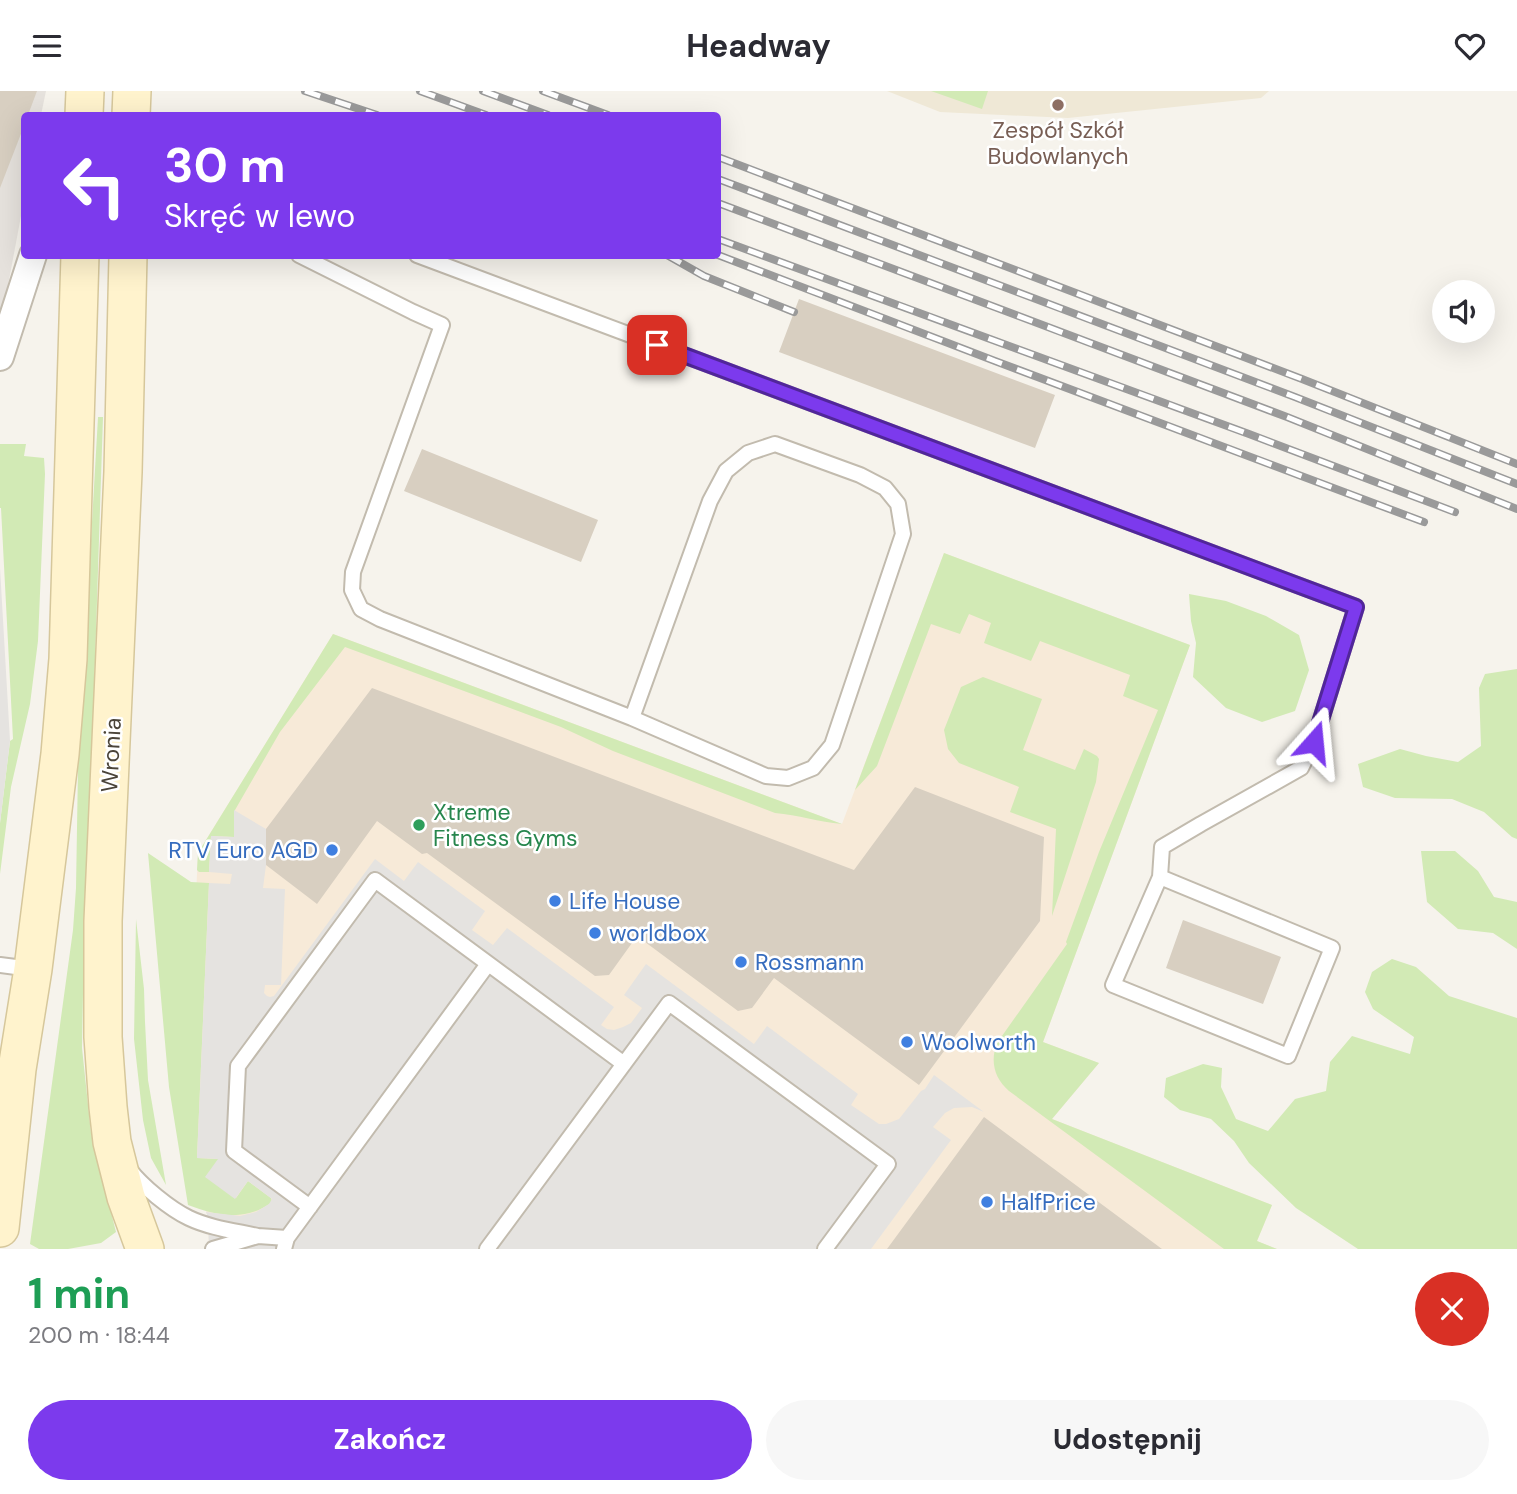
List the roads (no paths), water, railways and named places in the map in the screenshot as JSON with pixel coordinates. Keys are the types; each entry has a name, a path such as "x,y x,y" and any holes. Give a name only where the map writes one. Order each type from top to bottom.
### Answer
{"main road":[{"path":"82,112 86,91"},
{"path":"131,112 132,91"},
{"path":"0,1228 17,1069 16,967 60,754 68,659 80,259"},
{"name":"Wronia","path":"128,259 123,472 103,921 103,1037 114,1150 126,1197 145,1249"}],"street":[{"path":"0,357 32,259"},
{"path":"0,1104 17,1069"}],"lane":[{"path":"307,259 442,325 353,572 352,590 361,608 380,619 632,718 765,776 789,778 813,768 832,745 903,534 898,505 885,488 860,475 775,444 748,453 726,471 710,501 632,718"},
{"path":"428,259 1356,607 1314,742 1301,768 1162,847 1160,877 1112,985 1288,1056 1332,948 1160,877"},
{"path":"310,1207 234,1151 238,1066 375,880 624,1064"},
{"path":"114,1150 156,1196 189,1218 222,1229 286,1243 488,964"},
{"path":"489,1248 669,1003 888,1164 825,1249"},
{"path":"213,1249 258,1236"}],"railway":[{"path":"305,91 368,112"},
{"path":"420,91 478,112"},
{"path":"483,91 540,112"},
{"path":"543,91 600,112"},
{"path":"721,158 1302,379 1517,464"},
{"path":"721,180 1295,397 1517,484"},
{"path":"721,204 1287,417 1517,509"},
{"path":"721,240 1455,512"},
{"path":"721,256 1424,522"},
{"path":"674,259 704,276 794,312"}],"place":[{"name":"Zespół Szkół Budowlanych","path":"1058,105"},
{"name":"Xtreme Fitness Gyms","path":"419,825"},
{"name":"RTV Euro AGD","path":"332,850"},
{"name":"Life House","path":"555,901"},
{"name":"worldbox","path":"595,933"},
{"name":"Rossmann","path":"741,962"},
{"name":"Woolworth","path":"907,1042"},
{"name":"HalfPrice","path":"987,1202"}]}
